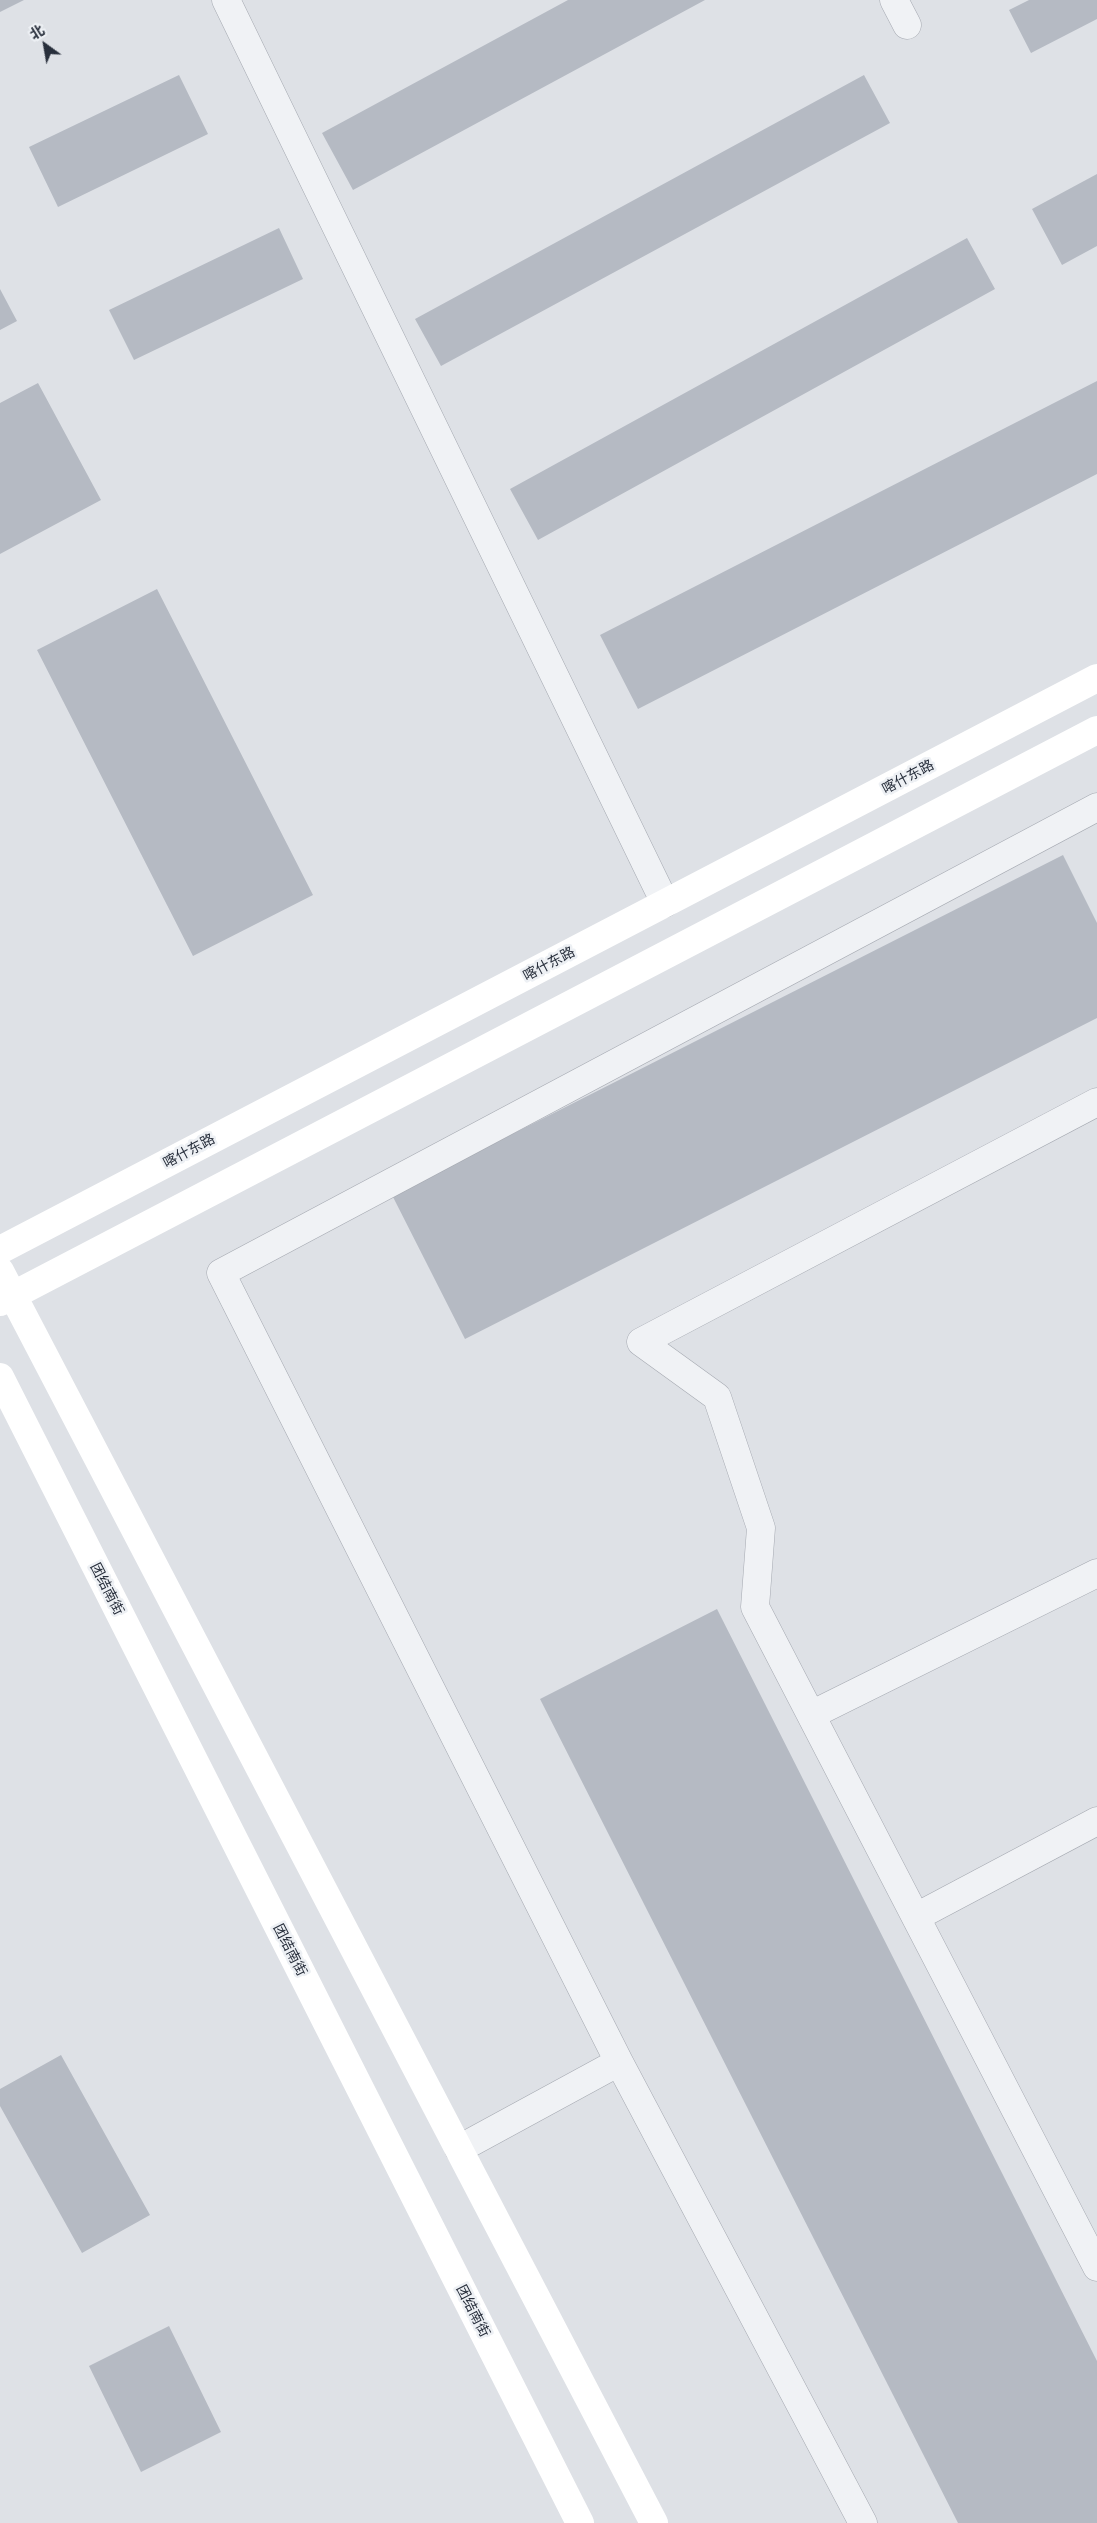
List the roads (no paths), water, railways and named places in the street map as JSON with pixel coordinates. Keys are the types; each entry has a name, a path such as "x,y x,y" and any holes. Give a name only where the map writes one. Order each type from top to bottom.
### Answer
{"main road":[{"name":"喀什东路","path":"0,1250 1097,678"},
{"path":"6,1298 1095,737"},
{"path":"0,1271 6,1298 459,2149 654,2523"},
{"name":"团结南街","path":"0,1377 580,2523"}],"street":[{"path":"226,0 665,903"},
{"path":"894,0 908,25"},
{"path":"863,2523 619,2062 221,1273 1097,807"},
{"path":"1097,1102 641,1342 717,1397 761,1528 755,1607 1097,2266"},
{"path":"811,1715 1097,1573"},
{"path":"916,1917 1097,1821"},
{"path":"459,2149 619,2062"}]}
